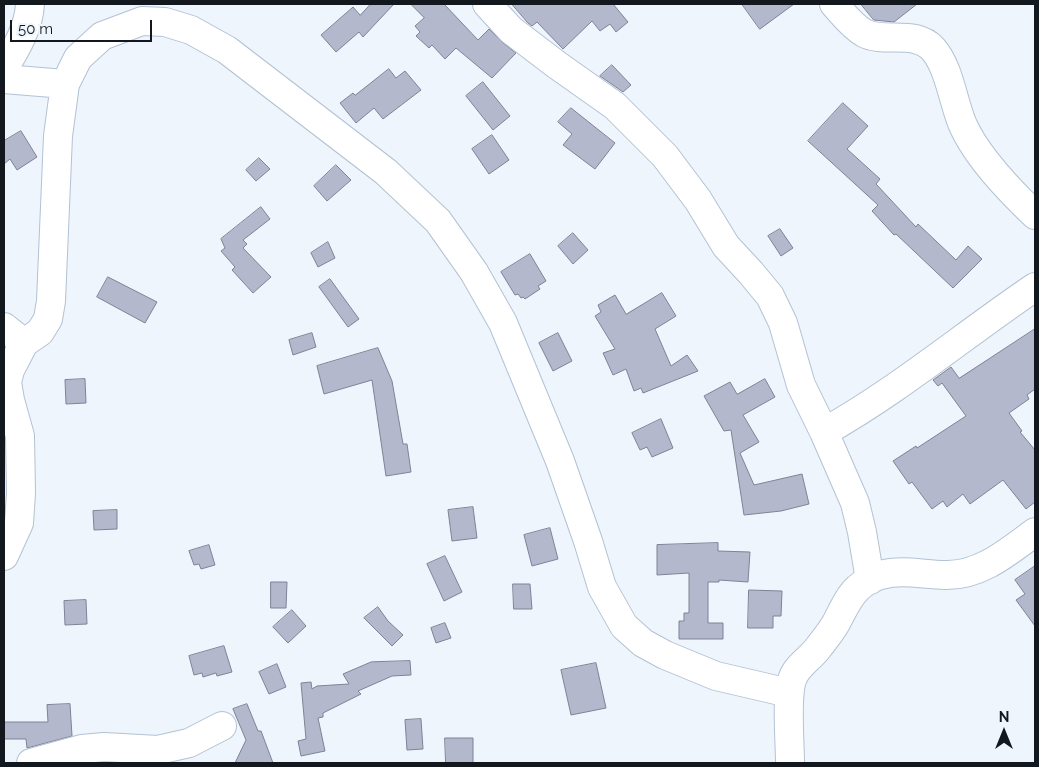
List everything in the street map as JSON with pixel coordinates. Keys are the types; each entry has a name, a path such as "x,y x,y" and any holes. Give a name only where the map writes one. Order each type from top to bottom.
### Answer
{"street":[{"path":"4,68 28,20 30,4"},
{"path":"834,4 864,33 876,37 919,40 932,48 941,63 962,124 996,173 1035,215"},
{"path":"490,5 519,36 615,106 665,156 698,200 726,246 770,296 784,323 789,348 801,385 855,503 870,580"},
{"path":"4,556 19,523 21,493 20,436 7,382 14,335 40,332 48,319 51,301 58,136 65,84 78,58 102,36 142,21 165,22 191,30 228,50 386,172 438,221 474,272 503,322 560,461 602,587 624,626 643,643 665,655 716,676 790,693"},
{"path":"4,79 65,84"},
{"path":"824,432 870,405 1035,287"},
{"path":"790,763 790,693 792,680 798,668 817,650 858,588 880,575 893,573 919,572 945,575 969,573 993,562 1035,532"},
{"path":"31,763 82,749 104,747 158,750 189,744 222,726"}],"building":[{"path":"371,4 394,4 363,37 359,32 336,52 321,35 353,7 360,15"},
{"path":"411,4 444,4 478,40 489,29 516,53 492,78 456,48 445,59 432,45 429,48 416,36 420,32 415,26 424,18"},
{"path":"512,4 613,4 628,22 616,32 610,24 600,31 592,21 563,49 537,22 532,26 528,23"},
{"path":"742,4 794,4 760,29"},
{"path":"861,4 917,4 894,22 874,20"},
{"path":"612,65 631,85 623,92 600,76"},
{"path":"389,69 396,78 405,71 421,90 383,119 374,108 356,123 340,103 353,93 355,95"},
{"path":"483,82 510,116 493,130 466,96"},
{"path":"843,103 868,126 847,149 880,179 876,184 916,227 918,224 956,260 968,246 982,259 953,288 896,234 894,235 872,211 878,205 808,141"},
{"path":"571,108 615,143 595,169 563,145 572,134 558,122"},
{"path":"21,131 37,157 17,170 10,159 4,164 4,141"},
{"path":"492,135 509,160 489,174 472,149"},
{"path":"259,158 270,169 256,181 246,170"},
{"path":"336,165 351,180 327,201 314,186"},
{"path":"261,207 270,219 243,240 247,244 243,248 271,277 253,293 232,270 235,267 221,251 225,248 221,239"},
{"path":"780,229 793,248 781,256 768,236"},
{"path":"573,233 588,250 573,264 558,246"},
{"path":"328,242 335,258 318,267 311,253"},
{"path":"530,254 546,281 538,286 540,289 525,299 521,298 518,294 515,295 501,272"},
{"path":"108,277 157,302 145,323 97,297"},
{"path":"330,279 359,319 348,327 319,287"},
{"path":"662,293 676,316 655,329 671,366 687,355 698,371 643,393 641,388 634,391 626,369 613,375 603,353 615,349 595,316 601,312 598,305 615,295 626,314"},
{"path":"1035,329 1035,389 1027,395 1029,399 1009,413 1022,431 1020,432 1035,450 1035,502 1026,509 1003,480 970,504 963,494 947,507 943,501 932,509 912,482 909,484 893,461 916,446 917,448 966,416 942,383 938,386 933,380 951,367 959,378"},
{"path":"312,333 316,347 293,355 289,340"},
{"path":"558,333 572,361 553,371 539,343"},
{"path":"378,348 392,381 403,444 407,444 411,472 386,476 372,380 324,394 317,366"},
{"path":"85,379 86,403 66,404 65,380"},
{"path":"765,379 775,397 743,415 759,442 740,453 754,485 802,474 809,504 781,511 744,515 731,430 724,431 704,396 730,382 737,394"},
{"path":"661,419 673,448 652,457 647,447 640,450 632,433"},
{"path":"473,507 477,538 452,541 448,510"},
{"path":"117,510 117,529 94,530 93,511"},
{"path":"550,528 558,559 532,566 524,535"},
{"path":"718,543 718,551 750,552 748,582 719,580 719,582 708,582 708,623 723,623 723,639 679,639 679,621 684,621 684,613 689,613 689,573 657,575 657,545"},
{"path":"209,545 215,565 201,569 199,564 194,565 189,551"},
{"path":"445,556 462,592 444,601 427,564"},
{"path":"1035,566 1035,626 1016,600 1025,594 1015,580"},
{"path":"271,582 287,582 286,608 271,608"},
{"path":"513,584 530,584 532,609 514,609"},
{"path":"749,590 782,591 781,616 773,616 773,628 748,628"},
{"path":"86,600 87,624 65,625 64,601"},
{"path":"378,607 388,621 403,635 392,646 364,618"},
{"path":"292,610 306,626 288,643 273,627"},
{"path":"445,623 451,638 436,643 431,628"},
{"path":"224,646 232,672 217,676 216,673 203,677 202,673 194,675 189,656"},
{"path":"410,661 411,675 392,676 358,691 361,694 323,713 323,717 318,718 325,751 301,756 298,741 306,739 301,683 311,682 312,689 317,686 349,684 343,674 371,662"},
{"path":"596,663 606,708 571,715 561,670"},
{"path":"277,664 286,687 269,694 259,672"},
{"path":"70,704 72,736 27,748 26,739 4,739 4,722 48,722 47,705"},
{"path":"247,704 258,731 261,731 273,763 235,763 246,740 233,709"},
{"path":"421,719 423,749 407,750 405,720"},
{"path":"445,738 473,738 473,763 446,763"}]}
